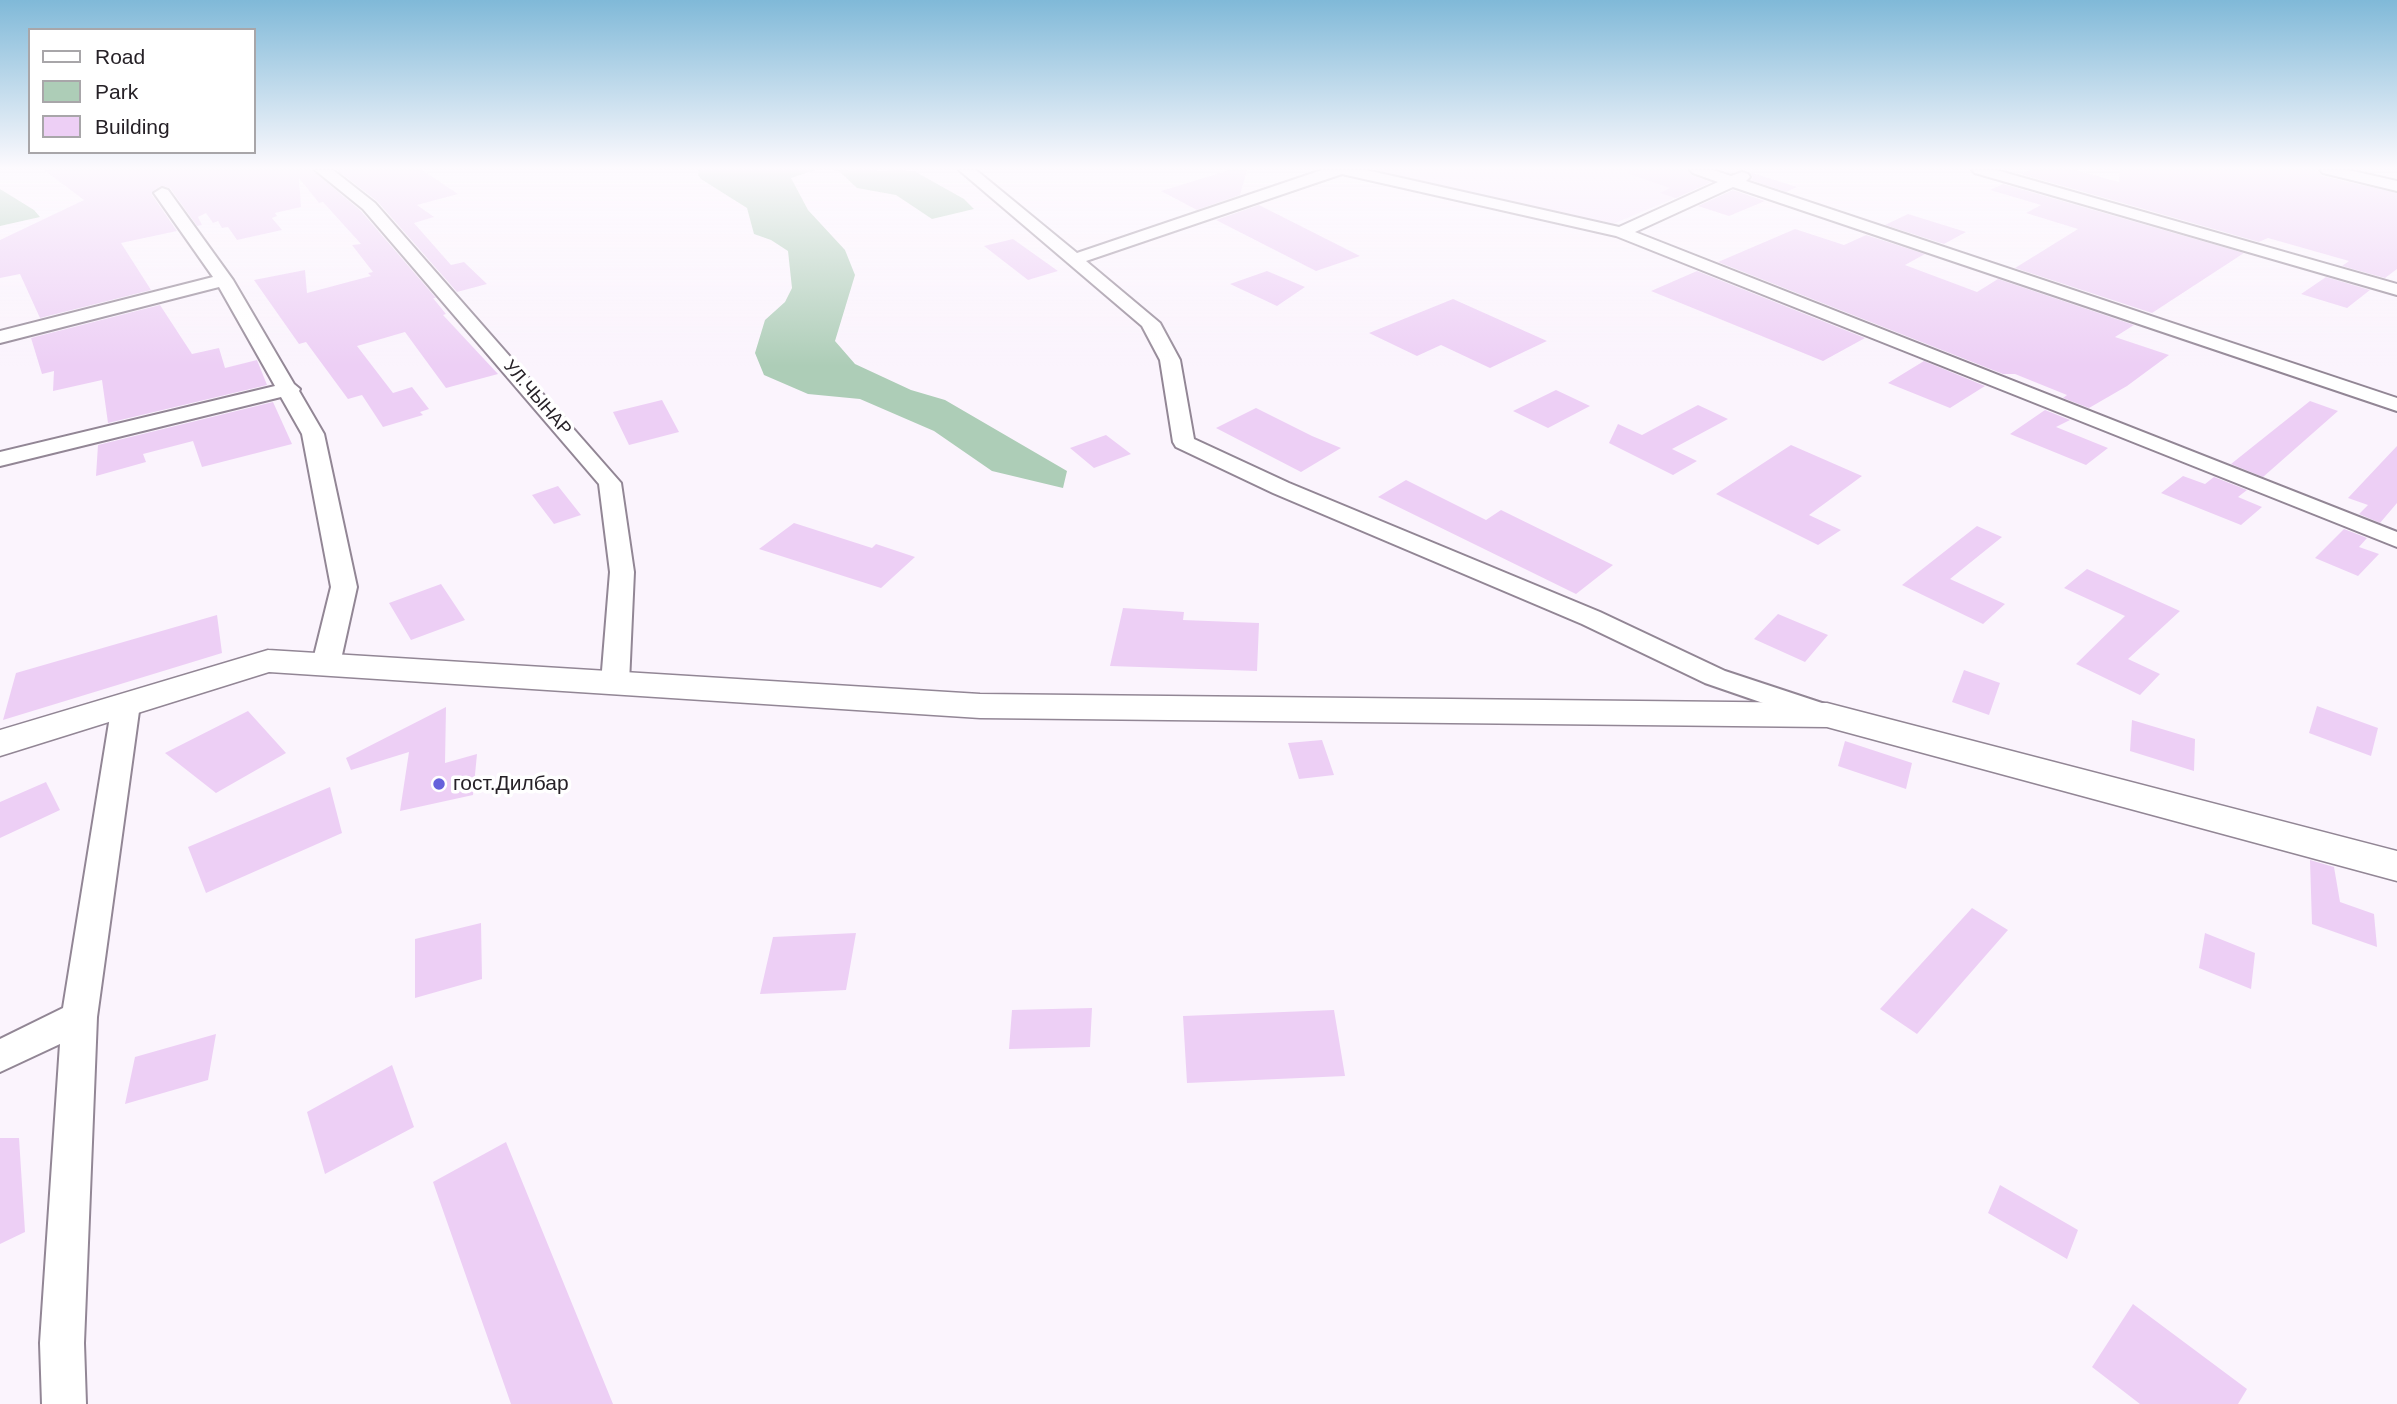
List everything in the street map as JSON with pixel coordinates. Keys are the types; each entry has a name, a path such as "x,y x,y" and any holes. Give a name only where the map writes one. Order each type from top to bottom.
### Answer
{"street":[{"path":"192,236 224,280 290,389 313,433 344,587 326,664"},
{"name":"УЛ.ЧЫНАР","path":"395,236 610,483 622,572 615,683"},
{"path":"1046,236 1150,323 1170,360 1184,442 1281,488 1591,618 1715,677 1827,715 2397,866"},
{"path":"1074,259 1143,236"},
{"path":"1630,236 2397,540"},
{"path":"1895,236 2397,405"},
{"path":"2210,236 2397,289"},
{"path":"0,337 224,280"},
{"path":"0,459 290,389"},
{"path":"0,743 268,661 980,706 1827,715"},
{"path":"64,1404 62,1343 79,1017 126,704"},
{"path":"0,1056 79,1017"}],"green space":[{"path":"758,236 832,236 845,250 855,275 835,341 855,364 911,390 945,400 1067,471 1063,488 992,471 934,431 860,399 808,394 764,375 755,353 765,320 785,302 792,288 788,251"}],"building":[{"path":"9,236 156,236 121,243 151,290 40,318 20,274 0,278 0,240"},
{"path":"234,236 257,236 237,240"},
{"path":"353,236 382,236 436,298 433,298 446,314 443,315 498,374 446,388 405,332 357,346 393,393 412,387 429,409 420,412 423,415 383,427 362,395 348,399 306,342 299,344 254,280 305,270 307,293 371,276 368,273 373,272 352,245 361,244"},
{"path":"407,236 425,236 451,265 464,262 487,284 457,292"},
{"path":"1246,236 1319,236 1360,256 1316,271"},
{"path":"1780,236 1815,236 1844,245 1868,236 1925,254 1905,265 1977,292 1998,279 2134,325 2115,337 2169,355 2127,386 2089,408 2063,398 2067,395 2015,374 2003,374 1718,262"},
{"path":"1918,236 1960,236 1944,244"},
{"path":"2067,236 2183,236 2244,253 2152,313 2015,268"},
{"path":"2236,236 2397,236 2397,269 2385,278 2342,266 2349,261 2268,238 2259,242"},
{"path":"1013,239 1058,271 1028,280 984,246"},
{"path":"1267,271 1305,287 1277,306 1230,284"},
{"path":"1697,271 1865,338 1823,361 1651,291"},
{"path":"2326,277 2370,290 2347,308 2301,294"},
{"path":"1453,299 1547,341 1490,368 1441,345 1417,356 1369,333"},
{"path":"160,305 192,354 219,348 225,368 257,360 267,385 108,423 102,380 53,391 54,371 42,374 31,338"},
{"path":"1924,361 1985,386 1950,408 1888,383"},
{"path":"1556,390 1590,406 1548,428 1513,411"},
{"path":"662,400 679,432 629,445 613,412"},
{"path":"2310,401 2338,411 2263,477 2231,464"},
{"path":"273,402 292,444 202,467 193,441 143,454 146,462 96,476 98,445"},
{"path":"1698,405 1728,419 1672,449 1697,461 1673,475 1609,443 1618,424 1642,435"},
{"path":"1256,408 1341,448 1301,472 1216,428"},
{"path":"2045,410 2070,420 2056,427 2108,448 2086,465 2010,434"},
{"path":"1106,435 1131,454 1094,468 1070,448"},
{"path":"1791,445 1862,476 1809,515 1841,530 1818,545 1716,494"},
{"path":"2397,446 2397,503 2380,523 2359,514 2368,505 2348,498"},
{"path":"2183,476 2205,484 2214,477 2247,490 2238,497 2262,507 2241,525 2161,493"},
{"path":"1406,480 1486,520 1501,510 1613,565 1576,594 1378,497"},
{"path":"558,486 581,515 554,524 532,495"},
{"path":"794,523 872,548 876,544 915,557 881,588 759,549"},
{"path":"1977,526 2002,537 1950,579 2005,604 1983,624 1902,585"},
{"path":"2344,529 2367,538 2359,547 2379,554 2358,576 2315,558"},
{"path":"2087,569 2180,611 2128,659 2160,674 2140,695 2076,664 2125,616 2064,588"},
{"path":"441,584 465,620 411,640 389,603"},
{"path":"1123,608 1184,612 1183,620 1259,623 1257,671 1110,666"},
{"path":"1778,614 1828,635 1805,662 1754,639"},
{"path":"217,615 222,653 3,720 16,673"},
{"path":"1964,670 2000,683 1989,715 1952,702"},
{"path":"2317,706 2378,728 2371,756 2309,733"},
{"path":"446,707 445,763 477,754 473,795 400,811 409,752 351,770 346,758"},
{"path":"248,711 286,753 216,793 165,753"},
{"path":"2132,720 2195,739 2194,771 2130,751"},
{"path":"1322,740 1334,775 1299,779 1288,743"},
{"path":"1845,741 1912,763 1906,789 1838,766"},
{"path":"46,782 60,810 0,838 0,802"},
{"path":"330,787 342,833 206,893 188,847"},
{"path":"2310,860 2334,867 2340,902 2374,914 2377,947 2312,924"},
{"path":"1972,908 2008,930 1917,1034 1880,1009"},
{"path":"481,923 482,979 415,998 415,939"},
{"path":"856,933 846,990 760,994 773,937"},
{"path":"2205,933 2255,953 2251,989 2199,968"},
{"path":"1092,1008 1090,1047 1009,1049 1012,1010"},
{"path":"1334,1010 1345,1076 1187,1083 1183,1016"},
{"path":"216,1034 208,1080 125,1104 135,1057"},
{"path":"392,1065 414,1127 325,1174 307,1112"},
{"path":"0,1138 19,1138 25,1232 0,1244"},
{"path":"506,1142 613,1404 511,1404 433,1182"},
{"path":"2000,1185 2078,1230 2067,1259 1988,1213"},
{"path":"2133,1304 2247,1389 2238,1404 2140,1404 2092,1367"}],"place":[{"name":"гост.Дилбар","path":"439,784"}]}
